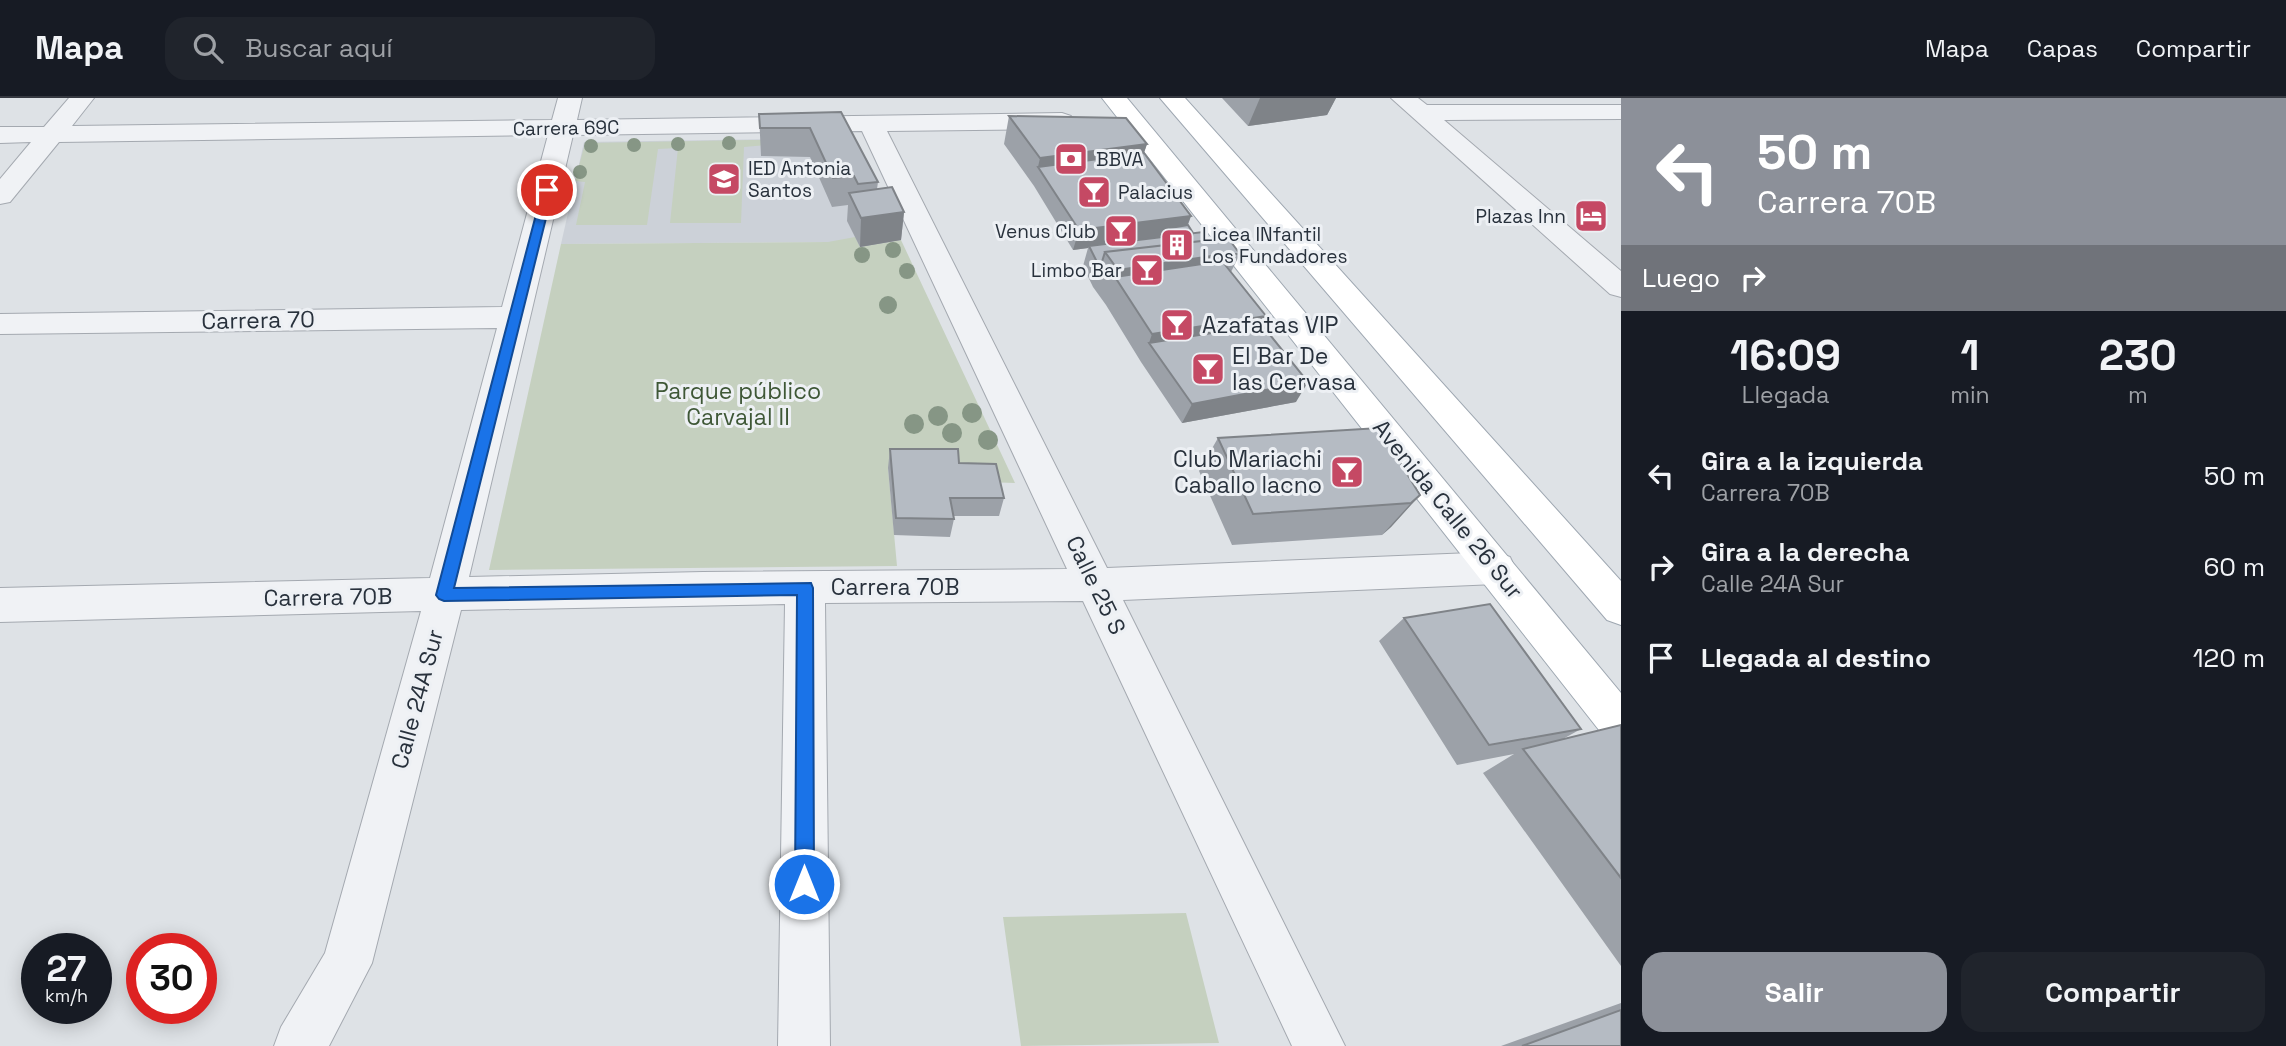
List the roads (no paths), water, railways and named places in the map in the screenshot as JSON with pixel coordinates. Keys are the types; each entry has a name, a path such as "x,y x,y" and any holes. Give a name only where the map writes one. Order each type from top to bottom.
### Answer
{"main road":[{"path":"1172,98 1616,595"},
{"name":"Avenida Calle 26 Sur","path":"1123,109 1621,725"}],"street":[{"path":"0,196 82,98"},
{"path":"1411,105 1621,112"},
{"path":"1411,105 1620,284"},
{"name":"Carrera 69C","path":"0,135 567,113 872,124 1089,121 1123,109"},
{"name":"Calle 24A Sur","path":"300,1046 347,963 567,113"},
{"name":"Calle 25 S","path":"872,124 1319,1046"},
{"name":"Carrera 70","path":"0,324 515,317"},
{"name":"Carrera 70B","path":"0,605 805,588 1096,585 1496,568"},
{"path":"804,1046 805,588"}],"place":[{"name":"BBVA","path":"1071,159"},
{"name":"IED Antonia Santos","path":"724,179"},
{"name":"Palacius","path":"1094,192"},
{"name":"Plazas Inn","path":"1591,216"},
{"name":"Venus Club","path":"1121,231"},
{"name":"Licea INfantil Los Fundadores","path":"1177,245"},
{"name":"Limbo Bar","path":"1147,270"},
{"name":"Azafatas VIP","path":"1177,325"},
{"name":"El Bar De las Cervasa","path":"1208,369"},
{"name":"Club Mariachi Caballo lacno","path":"1347,472"}],"park label":[{"name":"Parque público Carvajal II","path":"738,404"}]}
